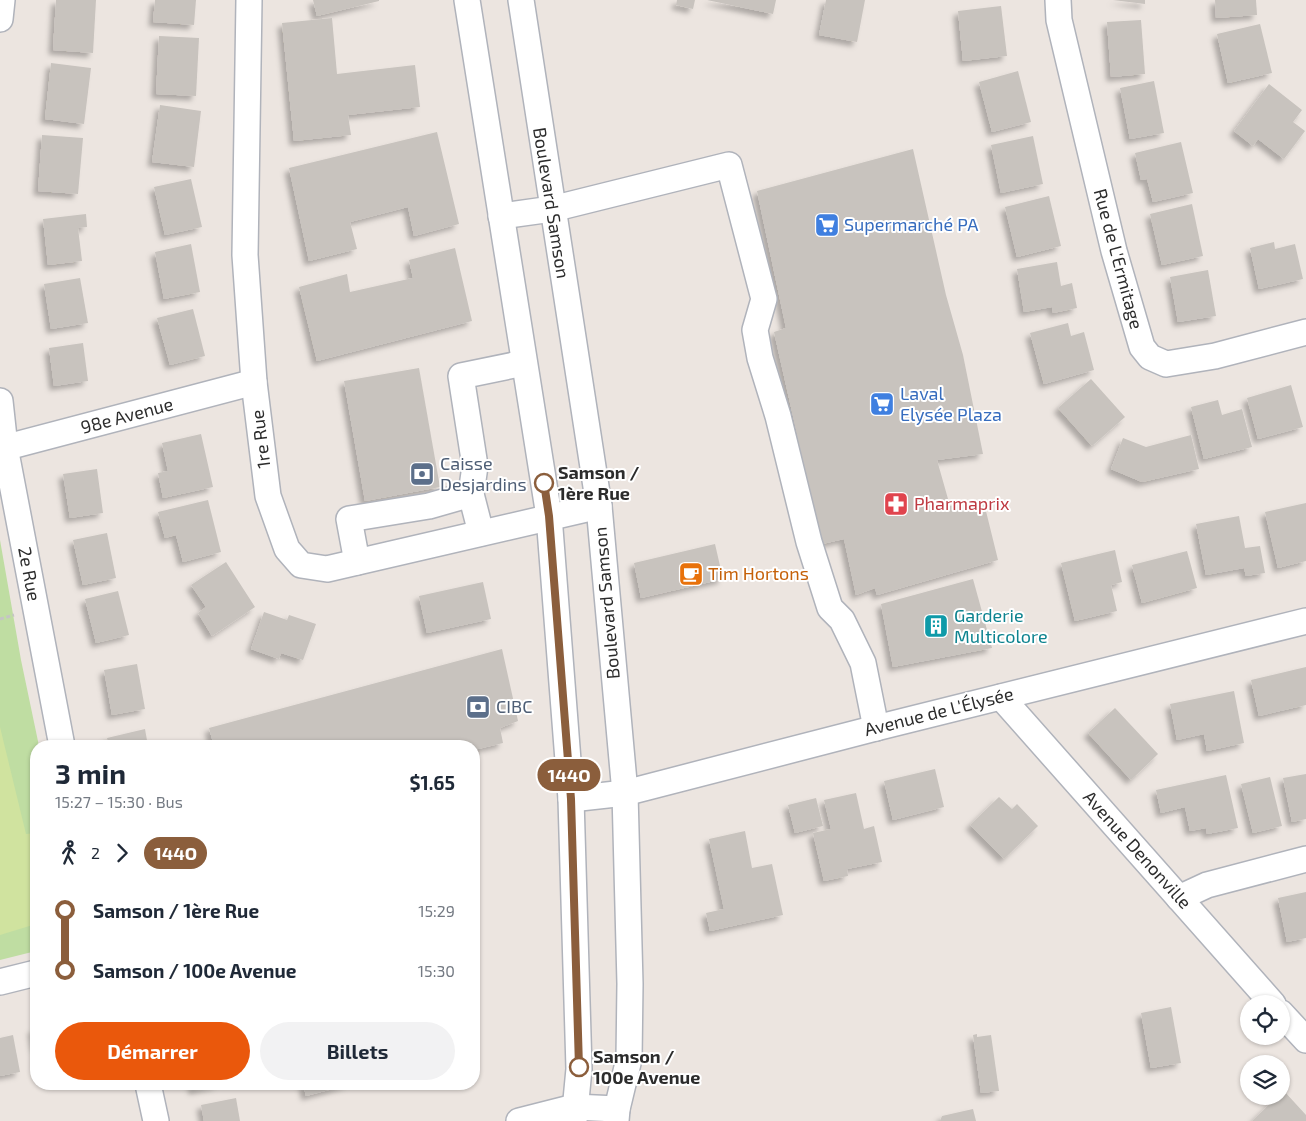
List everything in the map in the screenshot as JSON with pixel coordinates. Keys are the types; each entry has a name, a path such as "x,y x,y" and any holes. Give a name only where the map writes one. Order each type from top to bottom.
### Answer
{"street":[{"path":"0,19 2,0"},
{"name":"1re Rue","path":"249,0 244,256 254,382 268,496 287,549 301,565 327,569 549,516 599,506"},
{"path":"467,0 549,516 571,799 579,1069 574,1114"},
{"name":"Boulevard Samson","path":"521,0 599,506 625,793 630,984 629,1059 619,1117"},
{"name":"Rue de L'Ermitage","path":"1058,0 1059,20 1114,250 1142,347 1150,357 1166,364 1216,356 1306,332"},
{"path":"501,216 552,209 730,165 764,299 754,330 760,358 778,416 809,542 830,608 842,620 863,663 876,728"},
{"path":"481,533 471,494 475,466 461,376 524,363"},
{"name":"98e Avenue","path":"2,448 254,382"},
{"name":"2e Rue","path":"0,401 2,448 61,740"},
{"path":"357,562 349,519 430,506 471,494"},
{"name":"Avenue de L'Élysée","path":"571,799 625,793 876,728 1306,621"},
{"name":"Avenue Denonville","path":"1001,697 1265,995"},
{"path":"1179,898 1207,885 1306,859"},
{"path":"0,982 30,974"},
{"path":"1290,1023 1306,1040"},
{"path":"149,1090 156,1121"},
{"path":"519,1121 574,1114 619,1117"}],"path":[{"path":"0,619 15,615"}],"green space":[{"path":"0,540 21,660 38,740 30,740 30,952 0,960"},
{"path":"0,727 26,834 30,834 30,926 0,935"}],"building":[{"path":"56,0 96,0 93,53 53,50"},
{"path":"155,0 196,0 194,25 153,22"},
{"path":"313,0 379,0 379,1 317,16"},
{"path":"677,0 695,0 693,9 676,5"},
{"path":"707,0 776,0 773,14"},
{"path":"826,0 865,0 857,42 819,35"},
{"path":"1113,0 1145,0 1145,4"},
{"path":"1215,0 1256,0 1257,15 1216,18"},
{"path":"1001,6 1007,56 963,61 958,11"},
{"path":"332,18 337,74 415,65 420,107 348,115 351,135 294,141 282,23"},
{"path":"1141,20 1145,74 1111,77 1107,22"},
{"path":"1260,24 1272,73 1228,83 1217,34"},
{"path":"159,36 199,38 196,96 156,94"},
{"path":"51,63 91,68 84,124 45,119"},
{"path":"1018,71 1031,122 992,132 979,82"},
{"path":"1154,81 1164,133 1130,139 1120,88"},
{"path":"1269,84 1302,110 1293,122 1305,131 1284,159 1258,139 1253,146 1234,131"},
{"path":"160,105 201,111 194,167 152,162"},
{"path":"437,132 459,224 414,236 408,207 350,222 357,249 309,261 289,168"},
{"path":"42,135 83,138 78,194 38,191"},
{"path":"1033,136 1043,184 1001,193 991,145"},
{"path":"1181,142 1193,193 1153,202 1147,179 1141,180 1135,153"},
{"name":"Laval Elysée Plaza","path":"913,149 946,295 963,355 983,454 937,460 950,506 983,499 998,560 877,595 875,588 856,595 844,539 822,544 774,332 786,328 757,191"},
{"path":"191,179 202,227 165,235 154,187"},
{"path":"1049,196 1061,246 1017,257 1005,207"},
{"path":"1192,204 1203,256 1162,265 1150,214"},
{"path":"86,214 87,227 78,228 82,261 48,265 43,219"},
{"path":"1274,242 1275,249 1295,244 1303,279 1259,289 1250,248"},
{"path":"191,244 200,292 164,299 155,252"},
{"path":"455,248 472,321 317,361 299,287 347,274 350,292 413,278 409,260"},
{"path":"1057,262 1061,286 1072,283 1077,308 1053,313 1052,307 1024,312 1017,269"},
{"path":"1208,270 1216,316 1178,322 1170,277"},
{"path":"80,278 88,323 51,329 44,284"},
{"path":"193,309 205,356 170,365 157,318"},
{"path":"1068,323 1071,336 1084,332 1094,370 1044,384 1030,333"},
{"path":"83,343 88,381 54,386 49,348"},
{"path":"419,368 440,487 365,501 344,381"},
{"path":"1091,379 1125,417 1092,446 1058,408"},
{"path":"1291,385 1303,427 1258,439 1247,398"},
{"path":"1218,400 1222,415 1242,409 1252,447 1204,459 1191,407"},
{"path":"201,434 213,487 163,498 158,473 168,471 162,443"},
{"path":"1191,435 1199,469 1142,482 1111,469 1123,438 1146,447"},
{"path":"97,469 103,513 70,518 63,474"},
{"path":"208,500 221,552 183,562 176,535 165,538 158,512"},
{"path":"1306,503 1306,561 1278,568 1265,512"},
{"path":"1239,516 1245,548 1260,546 1265,573 1246,576 1244,568 1206,575 1196,524"},
{"path":"107,533 116,578 83,585 73,540"},
{"path":"715,544 723,579 641,598 634,563"},
{"path":"1115,550 1122,582 1111,585 1117,611 1075,621 1061,563"},
{"path":"1187,551 1197,588 1142,603 1132,565"},
{"path":"226,562 255,607 212,636 198,613 206,607 191,585"},
{"name":"Garderie Multicolore","path":"973,579 992,648 893,667 881,604"},
{"path":"483,582 491,619 427,633 419,596"},
{"path":"118,591 129,635 96,643 85,599"},
{"path":"264,612 287,620 289,615 316,624 303,660 281,653 279,659 251,649"},
{"path":"502,649 518,721 500,728 503,743 480,749 480,740 212,740 209,728"},
{"path":"137,664 145,709 112,715 104,670"},
{"path":"1306,667 1306,705 1259,716 1251,680"},
{"path":"1234,691 1244,743 1207,751 1204,734 1177,740 1170,704"},
{"path":"1115,708 1158,754 1131,780 1088,733"},
{"path":"145,729 147,740 108,740 107,738"},
{"path":"935,769 944,807 893,820 884,781"},
{"path":"1306,774 1306,819 1292,822 1283,778"},
{"path":"1226,775 1238,828 1207,834 1206,828 1190,831 1185,807 1161,813 1156,790"},
{"path":"1270,777 1282,826 1253,833 1241,784"},
{"path":"856,793 864,829 874,826 882,862 847,869 848,876 824,881 813,833 831,829 824,800"},
{"path":"999,797 1012,809 1017,804 1038,826 1004,859 970,825"},
{"path":"816,798 823,826 795,833 788,805"},
{"path":"745,831 752,868 772,864 783,915 710,931 706,913 724,909 709,839"},
{"path":"1306,892 1306,938 1287,942 1278,898"},
{"path":"1171,1007 1181,1063 1151,1068 1141,1013"},
{"path":"977,1034 977,1037 991,1035 999,1091 981,1093 973,1035"},
{"path":"13,1035 20,1072 0,1076 0,1038"},
{"path":"304,1090 328,1090 306,1096"},
{"path":"236,1098 240,1121 204,1121 201,1105"},
{"path":"1290,1098 1306,1115 1306,1121 1252,1121 1269,1105 1290,1105"},
{"path":"973,1109 976,1121 940,1121 942,1116"}],"bus line":[{"name":"144O","path":"544,483 549,516 571,799 579,1067"}],"place":[{"name":"Supermarché PA","path":"827,225"},
{"name":"Laval Elysée Plaza","path":"882,404"},
{"name":"Caisse Desjardins","path":"422,474"},
{"name":"Samson / 1ère Rue","path":"544,483"},
{"name":"Pharmaprix","path":"896,504"},
{"name":"Tim Hortons","path":"691,574"},
{"name":"Garderie Multicolore","path":"936,626"},
{"name":"CIBC","path":"478,707"},
{"name":"Samson / 100e Avenue","path":"579,1067"}]}
